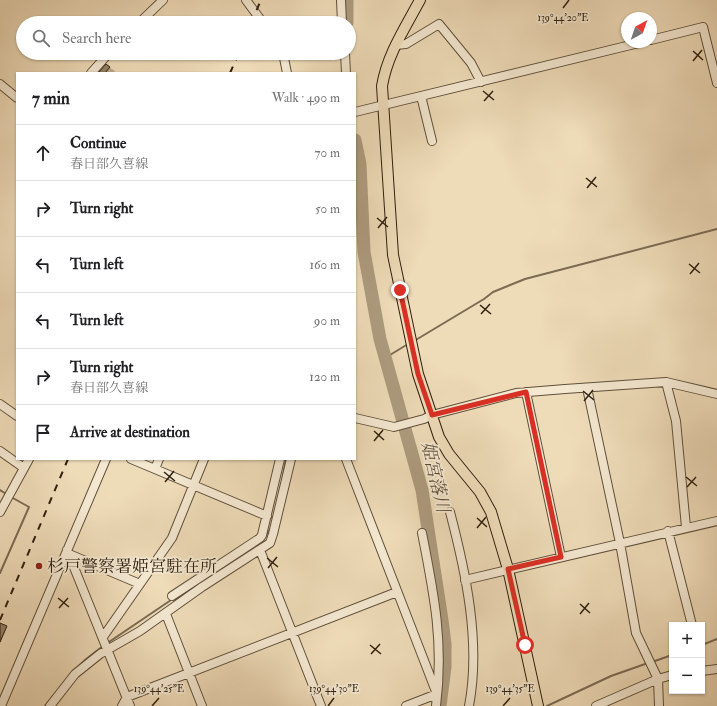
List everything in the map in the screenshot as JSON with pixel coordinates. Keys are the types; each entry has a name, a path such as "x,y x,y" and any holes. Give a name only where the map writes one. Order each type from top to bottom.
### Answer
{"main road":[{"path":"420,0 396,45 385,70 382,86 381,105 393,255 428,417 449,454 480,492 491,512 508,569 538,706"}],"street":[{"path":"146,16 163,0"},
{"path":"246,0 258,16"},
{"path":"341,0 342,16"},
{"path":"396,45 406,44 439,24 471,63 481,82"},
{"path":"657,38 703,27 717,83"},
{"path":"356,112 621,47"},
{"path":"92,72 103,60"},
{"path":"285,60 288,72"},
{"path":"345,60 346,72"},
{"path":"0,84 16,97"},
{"path":"421,96 432,141"},
{"path":"356,418 394,427 526,392 666,382 717,394"},
{"path":"666,382 676,421 686,527"},
{"path":"587,388 620,543 636,633 658,679 659,706"},
{"path":"526,392 561,557"},
{"path":"0,404 16,415"},
{"path":"0,451 24,468"},
{"path":"0,512 28,460"},
{"path":"1,706 68,552 106,460"},
{"path":"133,460 266,516"},
{"path":"155,469 159,460"},
{"path":"104,639 172,538 204,460"},
{"path":"172,596 260,538 280,460"},
{"path":"50,706 75,674 100,654 166,614 202,587 270,543 291,460"},
{"path":"346,460 437,694"},
{"path":"450,512 465,580 472,641 472,671 469,706"},
{"path":"465,580 668,531 717,521"},
{"path":"668,531 691,622"},
{"path":"422,533 432,579 439,634 436,706"},
{"path":"260,550 321,706"},
{"path":"68,552 140,584"},
{"path":"68,552 130,706"},
{"path":"122,706 127,696 397,592"},
{"path":"166,614 202,706"},
{"path":"705,671 717,670"},
{"path":"596,706 658,679 669,676"},
{"path":"406,706 437,694"}],"building":[{"path":"106,64 110,67 106,72 99,72"},
{"path":"0,623 7,626 0,642"}],"waterway":[{"name":"姫宮落川","path":"347,0 347,16"},
{"name":"姫宮落川","path":"356,145 360,164 364,252 380,339 422,490 442,620 445,644 445,667 440,706"},
{"path":"414,341 484,299 493,292 525,279 717,229"},
{"path":"385,358 408,344"},
{"path":"282,481 286,460"},
{"path":"0,490 8,495"},
{"path":"0,573 29,507 11,497"},
{"path":"265,536 271,528"},
{"path":"106,644 174,598"},
{"path":"705,644 717,639"},
{"path":"77,668 103,646"},
{"path":"652,662 669,656"},
{"path":"547,706 611,676 648,663"},
{"path":"45,706 55,694"}],"railway":[{"path":"254,16 261,0"},
{"path":"230,72 236,60"},
{"path":"0,620 68,460"}],"place":[{"name":"杉戸警察署姫宮駐在所","path":"39,566"}],"route":[{"path":"400,290 413,344 418,374 432,415 516,393 526,392 561,557 508,569 525,645"}]}
